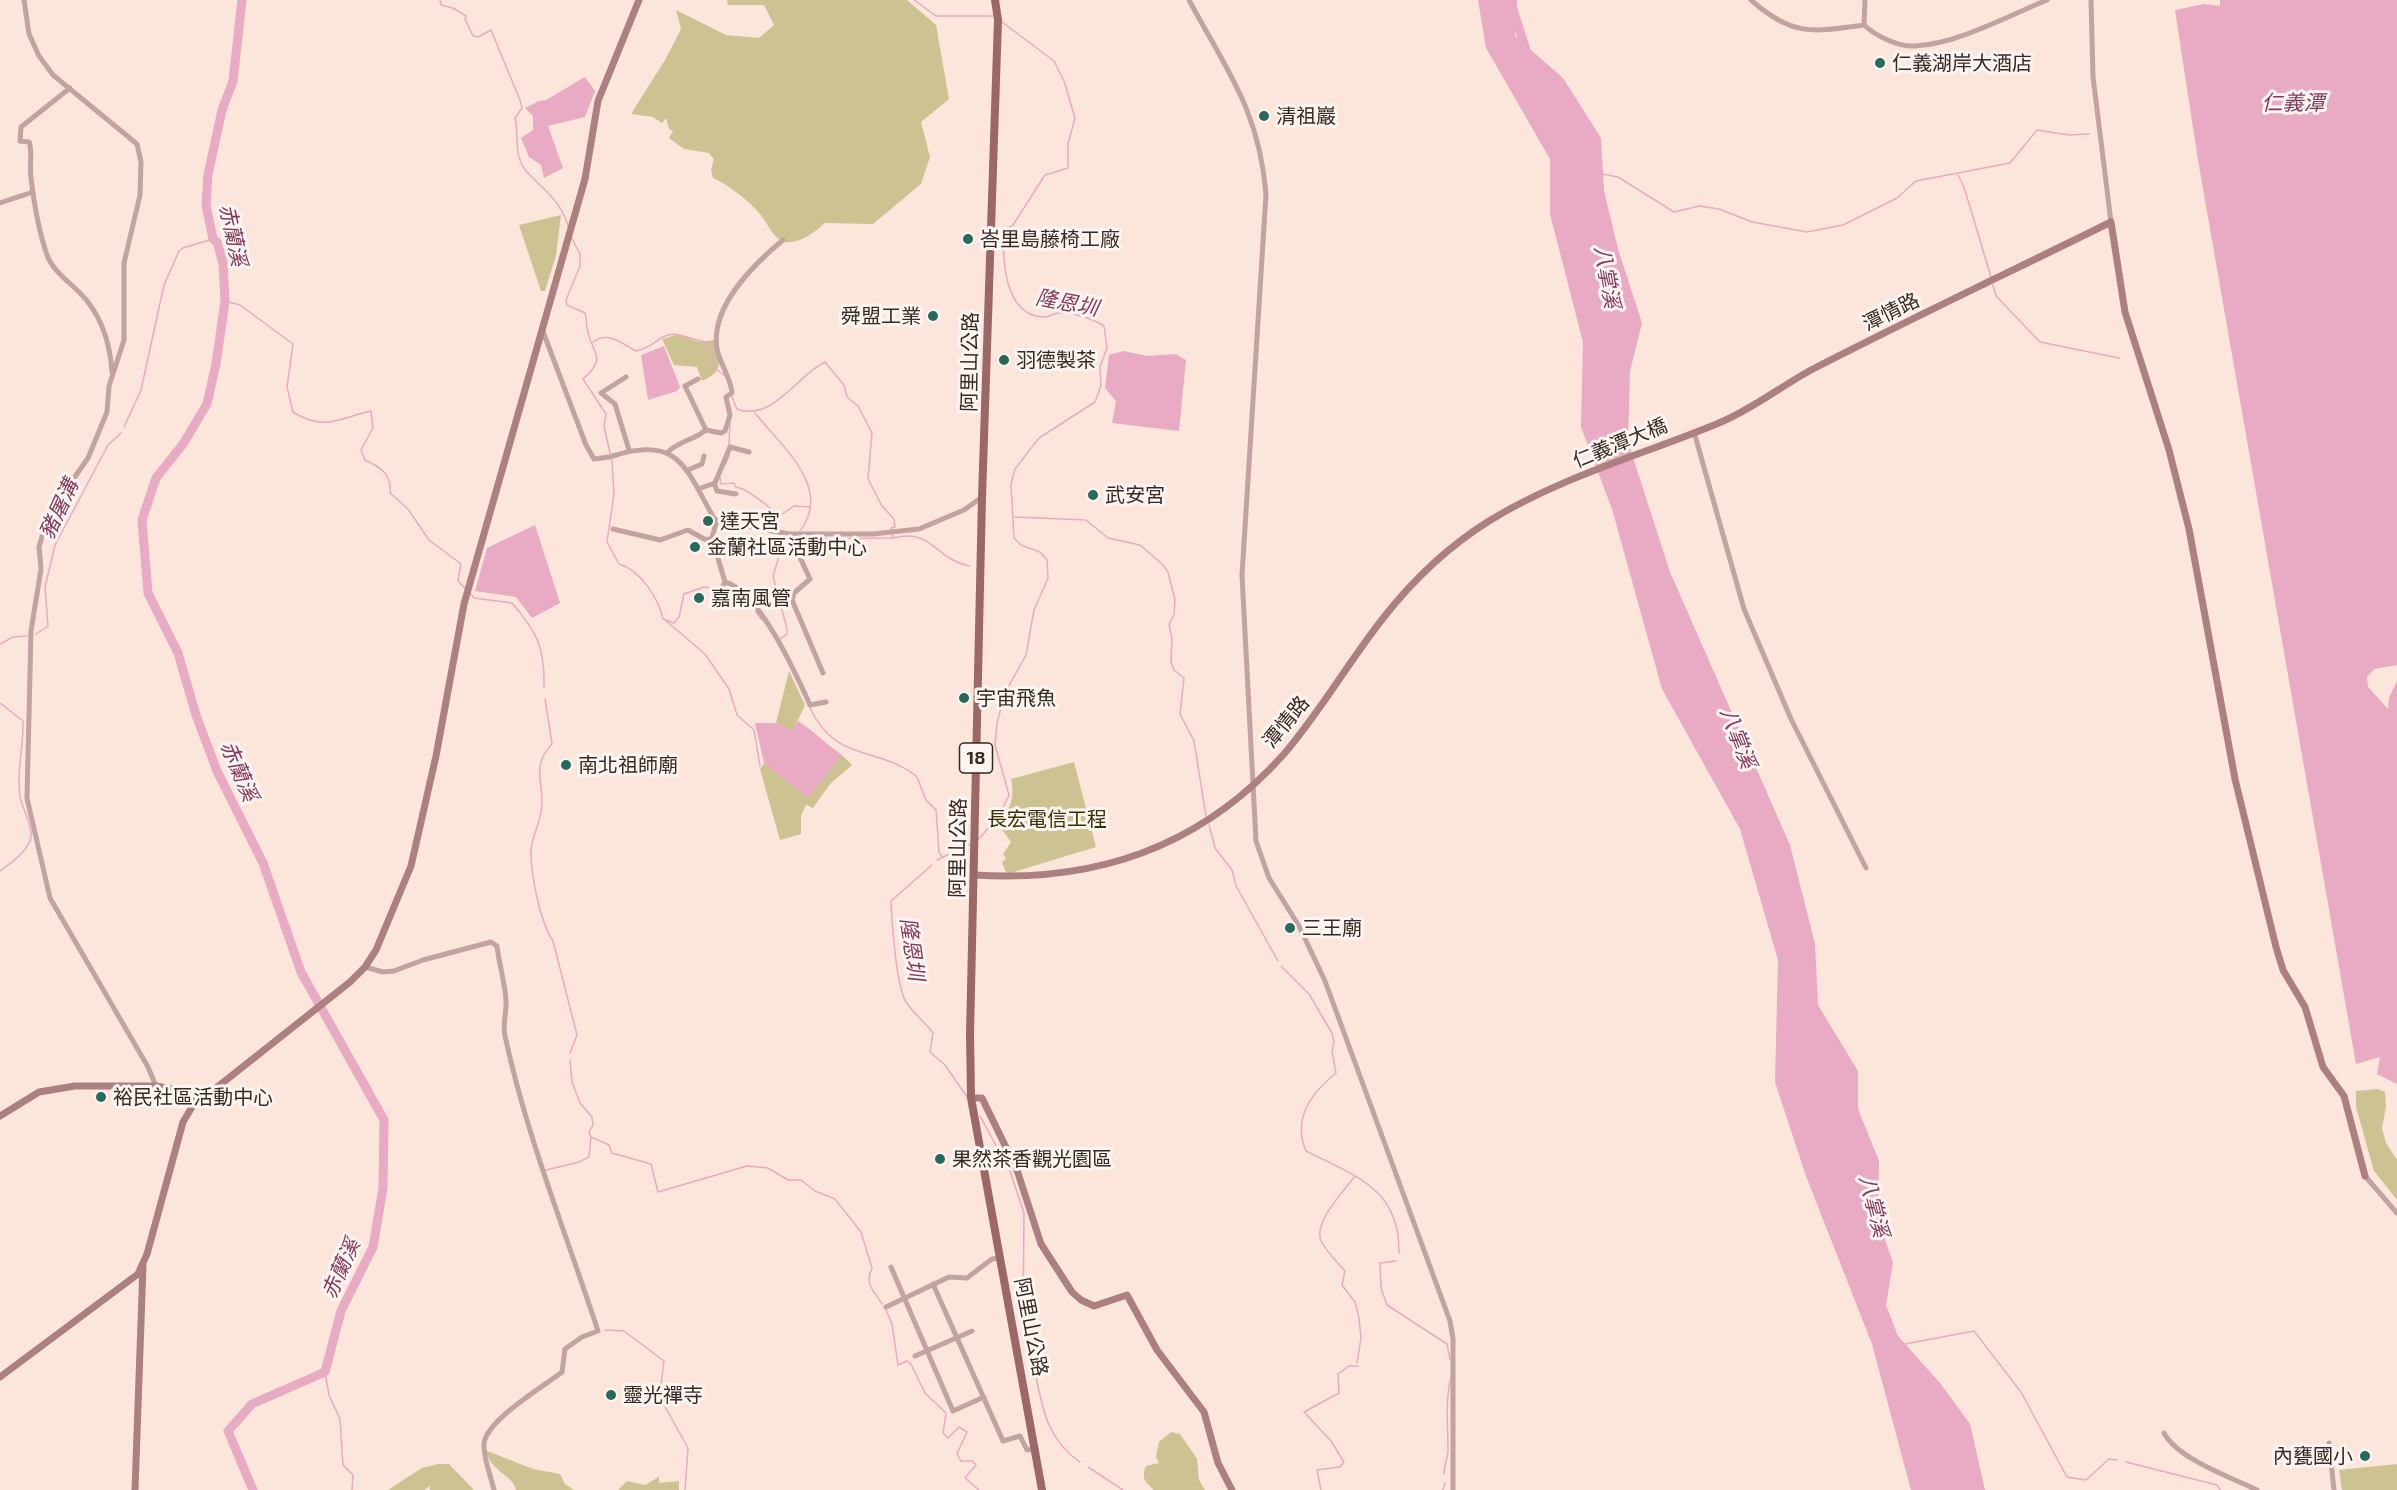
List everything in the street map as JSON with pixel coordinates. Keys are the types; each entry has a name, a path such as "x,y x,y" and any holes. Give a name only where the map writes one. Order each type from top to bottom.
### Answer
{"main road":[{"name":"阿里山公路","path":"994,0 998,16 982,497 971,1098 1042,1490"}],"street":[{"path":"24,0 29,34 39,56 53,75 136,144 141,162 140,195 124,263 124,340 112,375 107,412 88,458 54,507 39,547 41,569 31,631 27,798 50,898 148,1066 156,1086"},
{"path":"135,1490 143,1266 183,1122 197,1101 350,982 365,967 376,950 411,866 436,756 464,604 585,179 598,102 639,0"},
{"path":"1189,0 1245,100 1264,165 1266,194 1242,575 1253,814 1260,858 1278,894 1303,934 1325,981 1450,1321 1453,1339 1453,1490"},
{"path":"1751,0 1798,30 1839,29 1864,25"},
{"path":"1864,25 1865,0"},
{"path":"1864,25 1873,33 1894,42 1912,47 1921,46 1953,38 2047,0"},
{"path":"2091,0 2093,77 2124,312 2166,440 2189,529 2235,779 2276,947 2283,969 2305,1007 2323,1068 2344,1096 2365,1176 2397,1213"},
{"path":"70,88 21,127 20,141 29,142 32,149 30,157 33,192 49,260 88,303 101,325 109,343 112,375"},
{"path":"0,203 33,192"},
{"name":"潭情路","path":"1691,432 1761,402 1809,371 2111,222"},
{"path":"668,452 677,444 696,438 706,430 721,433 725,431 730,415 726,397 732,393 722,369 716,337 722,315 748,274 783,240"},
{"path":"542,329 586,445 594,459 629,450 661,449 668,452 688,470 717,520 712,538 724,582 717,597"},
{"path":"626,377 601,393 615,404 629,450"},
{"path":"698,379 685,386 706,430"},
{"path":"1691,432 1744,609 1791,719 1866,868"},
{"name":"仁義潭大橋","path":"1565,482 1691,432"},
{"path":"736,494 717,491 714,483 730,447 749,452"},
{"path":"688,470 702,464 704,456"},
{"name":"潭情路","path":"974,875 1042,877 1089,869 1130,858 1168,844 1206,822 1253,784 1284,753 1385,616 1434,562 1503,513 1565,482"},
{"path":"698,489 714,483"},
{"path":"717,520 789,534 873,534 920,529 964,510 982,497"},
{"path":"613,529 660,540 688,530 706,540 712,538"},
{"path":"789,534 810,579 794,593 792,600 823,673"},
{"path":"724,582 731,584 746,595 774,634 810,705 825,702"},
{"path":"365,967 383,972 394,971 423,960 491,942 497,946 506,1000 504,1033 522,1111 554,1208 583,1282 598,1331 582,1337 565,1349 562,1372 489,1430 484,1446 494,1490"},
{"path":"0,1116 26,1098 56,1088 156,1086 183,1091 197,1101"},
{"path":"971,1098 982,1098 1014,1162 1046,1253 1072,1292 1084,1303 1097,1306 1127,1295 1157,1350 1204,1412 1218,1463 1232,1490"},
{"path":"886,1307 949,1277 967,1278 992,1259 1000,1258"},
{"path":"0,1377 135,1277 143,1266"},
{"path":"891,1267 953,1411 984,1397"},
{"path":"933,1284 1003,1441 1020,1436 1027,1450 1036,1449"},
{"path":"915,1356 972,1331"},
{"path":"2163,1433 2168,1441 2183,1453 2257,1490"},
{"path":"2329,1443 2334,1490"}],"green space":[{"path":"727,0 907,0 936,25 949,99 921,122 930,157 921,184 873,224 824,223 810,235 797,241 780,240 750,204 732,189 713,178 711,169 714,159 709,153 684,149 669,138 673,131 669,129 666,118 662,123 653,117 631,114 665,60 681,29 676,10 726,35 759,38 774,25 764,5 728,5"},
{"path":"561,215 556,255 545,291 541,291 519,225"},
{"path":"679,334 698,342 714,340 719,360 715,373 702,381 697,367 674,365 662,339"},
{"path":"789,671 805,705 793,731 776,723"},
{"path":"842,755 852,765 830,784 813,808 806,805 801,816 801,834 780,840 760,769 764,763 807,797"},
{"name":"長宏電信工程","path":"1074,762 1096,847 1007,874 1002,863 1006,858 1003,854 1011,842 997,823 1011,803 1011,779"},
{"path":"2378,1089 2385,1092 2386,1107 2382,1128 2386,1143 2397,1160 2397,1200 2374,1171 2356,1107 2356,1091"},
{"path":"1171,1432 1180,1434 1197,1459 1199,1480 1205,1490 1154,1490 1146,1482 1144,1474 1146,1466 1159,1463 1156,1457 1159,1442"},
{"path":"485,1450 533,1469 560,1474 565,1484 574,1490 516,1490 510,1480 492,1464"},
{"path":"449,1464 474,1490 430,1490 430,1486 424,1490 388,1490 422,1468"},
{"path":"2397,1464 2397,1490 2342,1490 2339,1470"},
{"path":"659,1477 659,1483 679,1481 679,1490 618,1490 627,1481 645,1485"}],"water":[{"path":"1478,0 1517,0 1515,36 1563,78 1601,138 1604,191 1618,249 1642,323 1630,371 1628,442 1670,572 1790,845 1815,944 1818,1005 1858,1071 1858,1109 1879,1161 1878,1219 1893,1263 1886,1305 1898,1336 1940,1383 1970,1424 1985,1490 1911,1490 1872,1344 1806,1176 1775,1082 1778,960 1740,829 1662,689 1612,509 1581,427 1583,342 1550,214 1550,159 1486,48"},
{"name":"仁義潭","path":"2220,0 2397,0 2397,665 2374,669 2367,677 2368,687 2388,709 2389,698 2397,681 2397,1084 2377,1074 2380,1057 2356,1064 2198,160 2175,10 2204,4 2220,6"},
{"path":"585,77 595,91 585,117 548,126 563,168 544,178 541,165 529,157 521,138 533,130 533,116 525,108 546,100"},
{"path":"664,346 680,387 677,391 648,400 641,355"},
{"path":"1123,351 1148,356 1175,354 1186,360 1179,431 1112,423 1116,401 1105,388 1109,355"},
{"path":"535,525 560,603 532,618 516,597 475,591 487,548"},
{"path":"798,721 842,755 808,798 764,763 755,723 776,723 793,731"}],"waterway":[{"name":"赤蘭溪","path":"242,0 233,81 222,110 208,175 206,205 213,239 217,242 223,263 225,301 216,364 207,404 183,444 156,478 142,520 148,593 178,653 196,715 217,771 263,863 301,972 384,1120 383,1188 373,1247 341,1311 325,1372 252,1404 228,1431 253,1490"},
{"path":"440,0 441,5 453,8 466,16 465,19 473,36 478,37 491,30 522,108 515,118 520,160 527,172 557,203 569,228"},
{"name":"隆恩圳","path":"914,0 936,16 993,16"},
{"name":"八掌溪","path":"1510,0 1527,53"},
{"name":"隆恩圳","path":"978,840 999,816 1009,795 995,745 997,723 1005,693 1026,655 1034,610 1048,578 1047,560 1040,552 1021,545 1014,538 1011,484 1015,469 1039,438 1095,402 1101,386 1100,367 1107,348 1104,326 1089,319 1065,313 1044,317 1029,314 1020,306 1008,284 1003,231 1013,225 1045,175 1068,168 1068,144 1075,118 1064,81 1054,61 1002,22"},
{"path":"1602,174 1618,177 1674,212 1699,206 1719,209 1752,222 1807,232 1843,225 1897,198 1916,181 2010,163 2037,130 2069,135 2089,134"},
{"path":"1958,175 1964,187 1991,277"},
{"name":"豬屠溝","path":"124,427 141,390 164,285 179,251 213,239"},
{"path":"572,239 580,254 580,266 566,300 567,305 586,315 589,337 597,360 583,379 606,414 604,426 612,462 614,494 607,542 619,564 635,572 648,587 658,603 663,619 674,623 679,617 684,594 704,587 719,589"},
{"path":"1993,285 1996,296 2040,342 2119,358"},
{"path":"225,301 240,305 293,344 287,387 293,412 314,421 332,422 371,411 373,428 361,450 365,460 384,472 389,481 390,493 408,509 429,540 461,564 458,581 465,588"},
{"path":"593,342 610,338 636,351 646,348 665,336 681,335 708,342 713,367 724,375"},
{"path":"732,397 737,409 750,411 762,409 784,396 825,362 844,385 847,397 858,406 872,433 868,479 882,506 894,519 895,527 891,528 891,531"},
{"path":"755,413 789,452 807,483 811,498 809,515 800,531"},
{"path":"729,445 730,423"},
{"name":"豬屠溝","path":"36,634 48,626 45,587 55,545 108,445 121,433"},
{"path":"725,465 729,456"},
{"path":"720,478 721,484 734,483 736,487 753,495 779,516 794,506 809,507"},
{"path":"1015,517 1086,520 1108,538 1140,545 1162,564"},
{"path":"892,535 893,538 906,536 925,540 948,557 969,566"},
{"path":"780,639 787,634 787,629 773,576 782,547 779,536 789,538"},
{"path":"794,539 893,538"},
{"path":"1163,565 1168,572 1175,600 1174,615 1169,624 1172,639 1171,662 1174,670 1184,678 1180,714 1194,741 1206,816"},
{"path":"471,594 474,598 512,603 521,613 538,641 543,662 544,687"},
{"path":"756,612 762,620"},
{"path":"665,620 705,654 729,689 737,715 754,730 760,766"},
{"name":"豬屠溝","path":"0,644 13,637 27,636"},
{"path":"545,699 552,744 541,761 542,802 531,847 531,862 540,911 553,941 577,1035 570,1053"},
{"name":"豬屠溝","path":"0,703 23,721 19,787 31,831 30,841 21,854 0,871"},
{"path":"809,706 831,737 844,746 902,767 917,777 926,800 936,810 939,852 942,857"},
{"path":"1209,825 1215,848 1232,870 1236,886 1278,961"},
{"name":"隆恩圳","path":"937,860 970,844"},
{"name":"隆恩圳","path":"932,865 891,901 897,969 906,1002 933,1033 930,1052 945,1065 967,1097"},
{"path":"1281,966 1309,994 1332,1033 1334,1042 1332,1051 1336,1073 1312,1098 1303,1118 1301,1128 1306,1151 1357,1177 1383,1199 1392,1213 1397,1231 1399,1253"},
{"path":"570,1060 572,1082 580,1103 592,1117 593,1125 589,1132 591,1137 609,1145 612,1153 651,1164 658,1192 747,1166 768,1168 788,1180 801,1180 815,1191 835,1199 861,1232 872,1268 870,1283 882,1304"},
{"name":"隆恩圳","path":"980,1116 1010,1171 1024,1213 1023,1328 1030,1339 1035,1370"},
{"path":"546,1170 579,1162 589,1157 591,1137"},
{"path":"1355,1176 1326,1216 1320,1233 1323,1245 1345,1271 1342,1285 1355,1302 1361,1338 1357,1363"},
{"path":"1396,1261 1380,1263 1381,1288 1387,1305 1447,1344 1450,1360"},
{"path":"886,1310 892,1324 898,1365 907,1361 911,1364 925,1393 946,1413 943,1433 948,1438 959,1427 967,1432 957,1454 961,1461 972,1461 976,1465 965,1478 979,1490"},
{"path":"605,1330 624,1331 664,1361 661,1384 664,1405 688,1448 685,1490"},
{"path":"1905,1344 1974,1331 2021,1392 2067,1477 2086,1480 2109,1459 2117,1460"},
{"path":"1321,1490 1317,1470 1340,1467 1344,1462 1331,1441 1304,1412 1339,1393 1338,1374 1349,1366 1358,1366"},
{"path":"325,1372 329,1395 340,1419 343,1465 353,1475 352,1490"},
{"name":"隆恩圳","path":"1036,1377 1041,1402 1054,1435 1069,1454 1080,1462"},
{"path":"1444,1474 1448,1453 1447,1404 1451,1377"},
{"path":"2126,1462 2217,1485 2220,1490"},
{"name":"隆恩圳","path":"1088,1467 1123,1490"},
{"path":"1443,1490 1445,1483"}],"place":[{"name":"仁義湖岸大酒店","path":"1880,63"},
{"name":"清祖巖","path":"1264,116"},
{"name":"峇里島藤椅工廠","path":"968,239"},
{"name":"舜盟工業","path":"933,316"},
{"name":"羽德製茶","path":"1004,360"},
{"name":"武安宮","path":"1093,495"},
{"name":"達天宮","path":"708,521"},
{"name":"金蘭社區活動中心","path":"695,547"},
{"name":"嘉南風管","path":"699,598"},
{"name":"宇宙飛魚","path":"964,698"},
{"name":"南北祖師廟","path":"566,765"},
{"name":"三王廟","path":"1290,928"},
{"name":"裕民社區活動中心","path":"101,1097"},
{"name":"果然茶香觀光園區","path":"940,1159"},
{"name":"靈光禪寺","path":"611,1395"},
{"name":"內甕國小","path":"2365,1456"}]}
